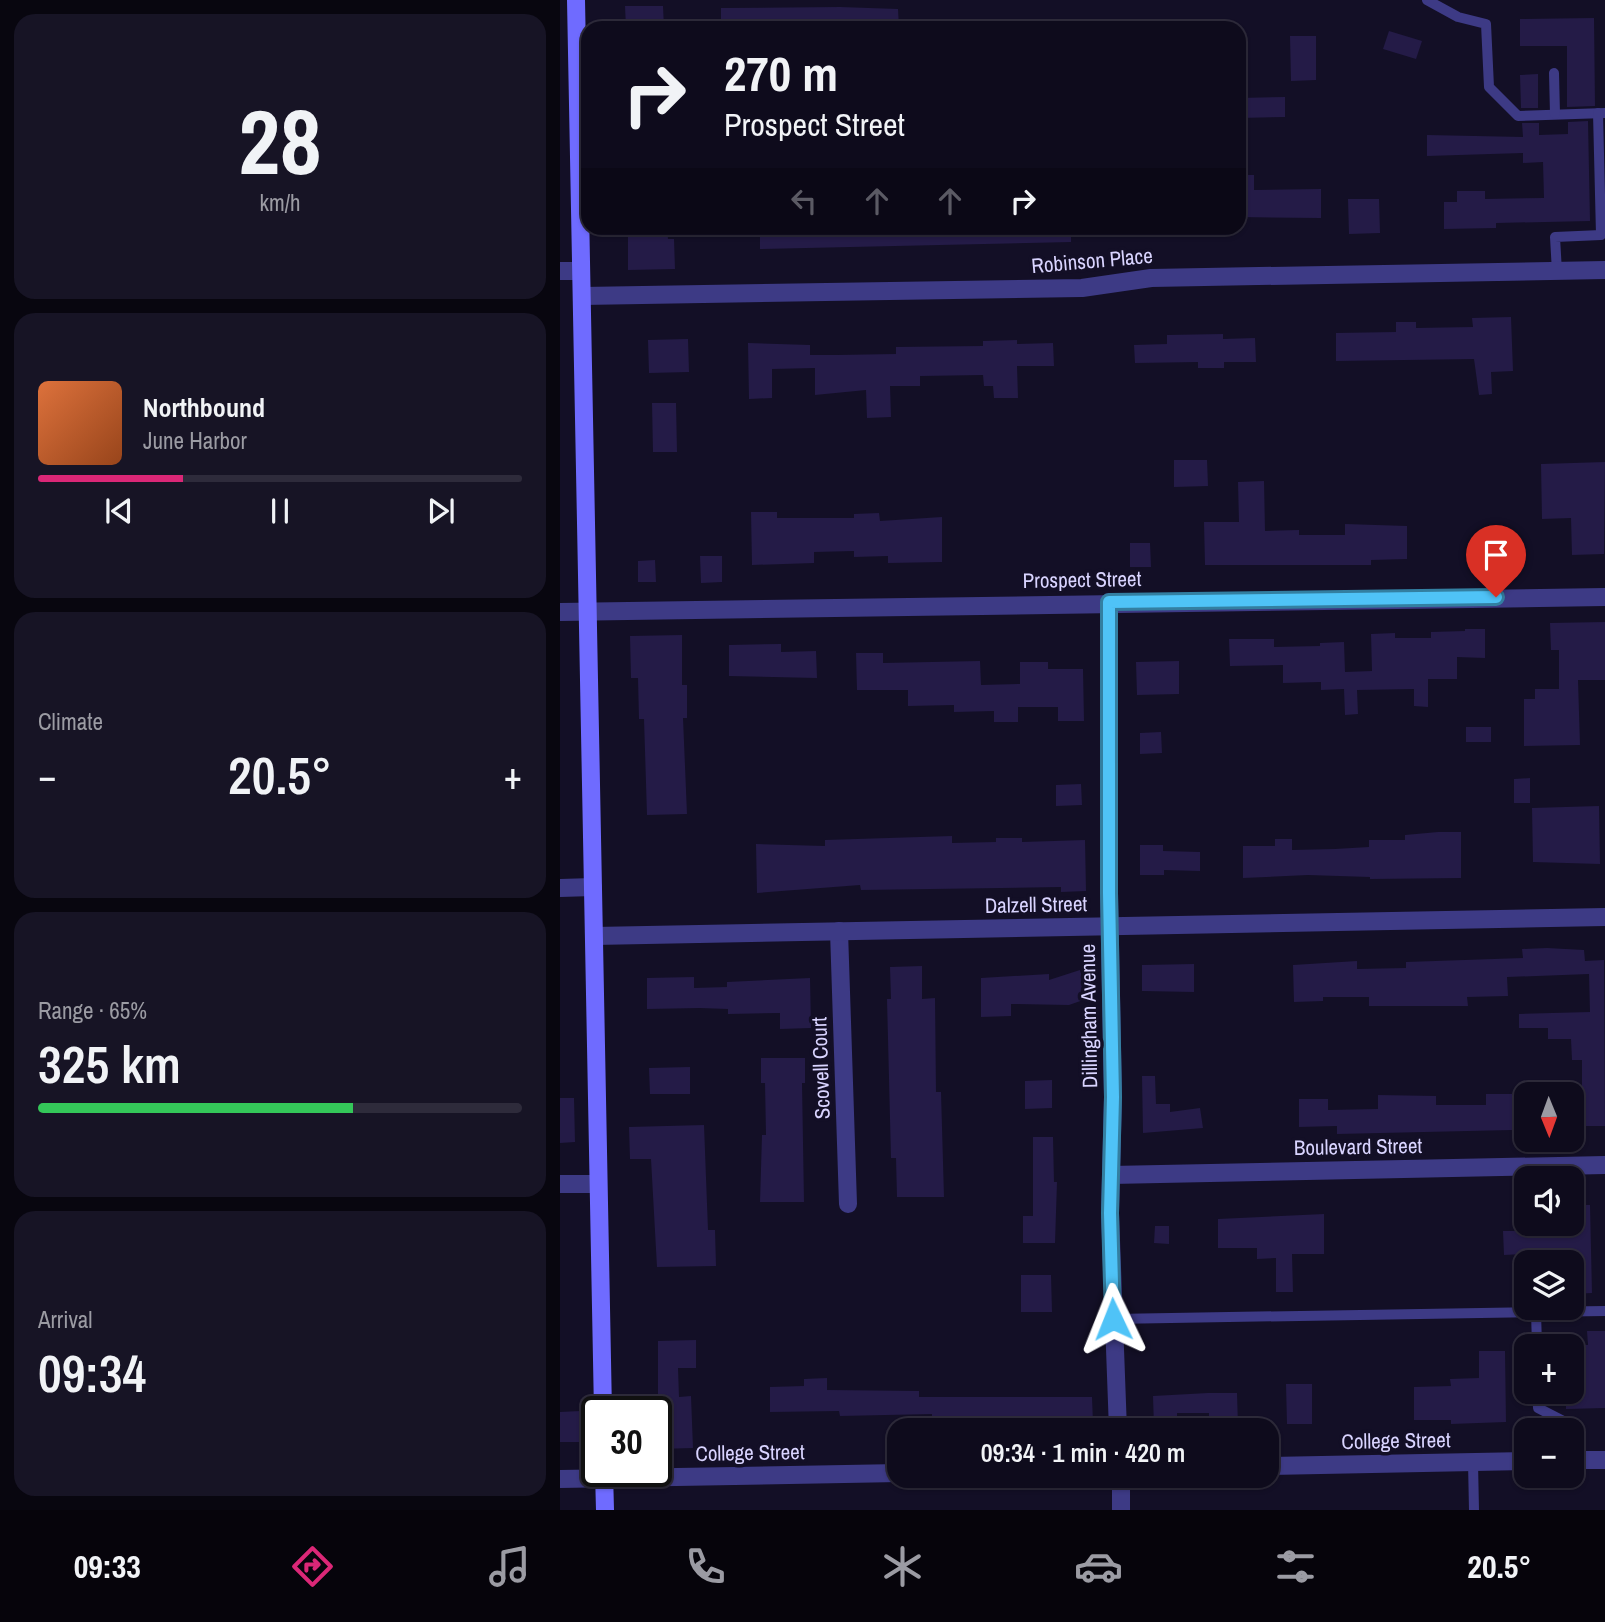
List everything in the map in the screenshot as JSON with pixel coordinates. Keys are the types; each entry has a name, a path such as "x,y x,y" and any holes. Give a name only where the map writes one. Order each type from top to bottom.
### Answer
{"street":[{"path":"576,0 603,1396"},
{"name":"Robinson Place","path":"582,296 1082,288 1151,278 1605,270"},
{"path":"560,271 581,271"},
{"name":"Prospect Street","path":"560,612 1109,602 1605,597"},
{"name":"Dillingham Avenue","path":"1109,602 1111,1175 1117,1418"},
{"path":"560,888 593,887"},
{"name":"Dalzell Street","path":"594,936 1605,917"},
{"name":"Scovell Court","path":"839,930 848,1204"},
{"name":"Boulevard Street","path":"1111,1175 1605,1165"},
{"path":"560,1184 598,1184"},
{"path":"1584,1460 1605,1460"},
{"name":"College Street","path":"1279,1466 1514,1461"},
{"name":"College Street","path":"672,1475 887,1473"},
{"name":"College Street","path":"560,1479 581,1477"},
{"path":"604,1487 605,1510"},
{"path":"1121,1488 1121,1510"}],"lane":[{"path":"1427,0 1458,17 1486,24 1489,87 1518,116 1601,113 1601,235 1555,237 1557,272"},
{"path":"1554,73 1555,114"},
{"path":"1584,1311 1605,1311"},
{"path":"1113,1319 1514,1312"},
{"path":"1538,1404 1538,1408 1557,1418"},
{"path":"1473,1462 1474,1510"}],"building":[{"path":"625,6 663,6 664,21 626,21"},
{"path":"721,8 898,9 899,21 721,21"},
{"path":"1594,18 1595,106 1567,107 1567,46 1520,46 1520,19"},
{"path":"1389,31 1422,41 1416,59 1383,49"},
{"path":"1290,36 1316,36 1316,80 1291,81"},
{"path":"1538,74 1538,108 1521,108 1520,75"},
{"path":"1285,97 1285,117 1246,118 1246,98"},
{"path":"1588,121 1590,221 1496,223 1496,228 1444,229 1444,202 1457,202 1457,191 1485,191 1485,199 1544,198 1543,162 1523,163 1523,153 1427,156 1427,135 1523,137 1522,123 1539,123 1539,135 1568,134 1568,122"},
{"path":"1246,175 1254,175 1254,190 1321,189 1321,218 1246,217"},
{"path":"1348,199 1379,199 1380,233 1349,234"},
{"path":"628,235 668,235 668,239 674,239 675,269 628,270"},
{"path":"760,235 1071,235 1071,242 760,249"},
{"path":"1511,317 1513,371 1491,372 1492,394 1479,395 1474,359 1336,361 1336,333 1396,332 1396,322 1416,322 1416,328 1473,327 1472,318"},
{"path":"1223,334 1223,339 1255,338 1256,362 1224,362 1224,368 1198,368 1198,362 1135,363 1134,345 1167,344 1167,335"},
{"path":"688,339 689,372 649,373 648,340"},
{"path":"1017,340 1017,344 1053,343 1054,366 1017,366 1018,398 994,398 993,386 984,386 983,375 920,376 920,386 890,386 891,417 867,418 866,390 815,395 815,368 772,369 772,398 749,399 748,343 810,345 810,355 837,355 896,354 896,347 983,346 983,341"},
{"path":"652,403 676,403 677,452 653,452"},
{"path":"1174,460 1207,460 1208,486 1174,487"},
{"path":"1605,462 1604,554 1572,555 1571,518 1542,519 1541,464"},
{"path":"1264,481 1265,531 1299,530 1299,535 1345,535 1345,524 1407,526 1407,559 1371,560 1371,565 1205,565 1204,522 1239,522 1238,482"},
{"path":"751,512 777,512 777,518 854,518 854,514 879,513 880,521 942,517 942,562 888,563 888,556 854,557 854,551 814,552 814,563 752,565"},
{"path":"1130,543 1150,543 1151,567 1130,567"},
{"path":"700,556 722,556 722,582 701,583"},
{"path":"655,560 656,582 638,582 638,561"},
{"path":"1605,622 1605,680 1578,680 1580,745 1524,746 1524,699 1535,699 1535,689 1559,689 1559,650 1551,650 1550,623"},
{"path":"1485,629 1485,658 1457,657 1457,679 1428,679 1428,707 1414,706 1414,689 1357,690 1358,714 1345,715 1344,689 1321,690 1321,682 1283,683 1283,665 1230,666 1229,639 1274,639 1274,647 1320,646 1320,643 1344,642 1345,672 1372,671 1371,634 1395,633 1395,638 1431,638 1431,632"},
{"path":"682,635 682,685 687,685 687,718 683,718 687,814 647,815 644,719 639,719 638,678 631,678 630,636"},
{"path":"781,644 781,652 816,651 817,678 729,676 729,645"},
{"path":"856,653 883,653 883,663 980,661 981,685 1020,684 1020,662 1048,662 1048,669 1083,669 1084,721 1058,721 1058,707 1018,707 1018,722 994,722 994,711 954,712 954,705 908,706 908,690 857,690"},
{"path":"1179,661 1179,694 1137,695 1136,662"},
{"path":"1466,727 1491,727 1491,742 1466,742"},
{"path":"1161,732 1162,753 1140,754 1140,733"},
{"path":"1530,778 1530,803 1514,803 1514,779"},
{"path":"1081,784 1082,805 1056,806 1056,785"},
{"path":"1599,806 1600,864 1533,862 1532,808"},
{"path":"1461,832 1461,878 1370,879 1308,875 1243,878 1243,846 1275,846 1275,839 1292,839 1292,850 1369,847 1369,840 1405,840 1405,835"},
{"path":"952,836 952,843 996,842 996,838 1022,838 1022,842 1085,840 1086,891 1061,892 1061,887 861,890 860,885 757,893 756,844 825,846 825,840"},
{"path":"1140,845 1163,845 1163,851 1200,852 1200,871 1164,870 1164,875 1140,875"},
{"path":"1522,949 1584,950 1585,961 1604,960 1605,1126 1584,1126 1582,1060 1572,1060 1571,1039 1548,1039 1548,1028 1519,1028 1519,1014 1590,1012 1589,974 1507,977 1508,996 1467,997 1468,1006 1369,1006 1369,997 1323,997 1323,1001 1294,1002 1293,965 1357,961 1357,969 1406,968 1406,962 1523,958"},
{"path":"1194,964 1194,992 1142,991 1142,965"},
{"path":"922,966 922,999 935,998 936,1092 941,1092 944,1197 897,1197 896,1158 891,1158 887,999 891,999 890,967"},
{"path":"1080,970 1089,998 1069,1005 1011,1004 1011,1016 981,1017 981,978 1049,974 1049,980"},
{"path":"694,977 694,988 727,987 727,982 810,978 811,1028 780,1029 780,1013 728,1014 728,1009 700,1008 647,1009 647,978"},
{"path":"761,1058 805,1058 805,1083 802,1083 804,1202 760,1202 762,1135 766,1135 765,1083 761,1083"},
{"path":"690,1067 690,1094 650,1094 649,1068"},
{"path":"1142,1076 1155,1076 1156,1104 1170,1104 1170,1112 1200,1108 1203,1128 1143,1133"},
{"path":"1052,1080 1052,1108 1025,1109 1025,1081"},
{"path":"1486,1094 1512,1094 1512,1130 1337,1134 1337,1126 1299,1127 1299,1099 1328,1099 1328,1110 1378,1109 1378,1095 1436,1096 1436,1105 1486,1105"},
{"path":"560,1098 574,1098 575,1142 560,1143"},
{"path":"704,1125 708,1230 715,1230 716,1266 657,1267 651,1159 630,1159 629,1127"},
{"path":"1033,1137 1053,1137 1054,1182 1057,1182 1055,1243 1023,1243 1023,1216 1033,1216"},
{"path":"1584,1205 1590,1205 1592,1293 1584,1293 1584,1250 1514,1250 1514,1254 1504,1255 1503,1231 1514,1231 1514,1236 1584,1236"},
{"path":"1324,1214 1324,1254 1292,1254 1293,1292 1276,1292 1276,1258 1257,1259 1257,1248 1218,1248 1218,1219"},
{"path":"1155,1226 1169,1226 1169,1244 1154,1243"},
{"path":"1021,1275 1051,1275 1052,1312 1021,1312"},
{"path":"1587,1331 1605,1331 1605,1408 1566,1409 1566,1404 1584,1404 1584,1345 1588,1345"},
{"path":"696,1340 696,1368 678,1368 679,1397 691,1396 693,1448 672,1449 672,1396 658,1396 658,1341"},
{"path":"1479,1351 1505,1351 1506,1422 1451,1424 1451,1420 1414,1420 1414,1387 1451,1386 1450,1379 1479,1378"},
{"path":"827,1378 827,1390 919,1391 919,1397 1092,1397 1093,1418 932,1418 932,1414 840,1416 839,1411 770,1412 770,1387 804,1386 804,1379"},
{"path":"1286,1384 1312,1384 1312,1424 1287,1424"},
{"path":"1237,1393 1238,1418 1209,1418 1209,1413 1177,1413 1177,1418 1154,1418 1153,1396"},
{"path":"580,1411 581,1442 560,1442 560,1412"}],"route":[{"path":"1113,1319 1110,1213 1113,1097 1109,893 1109,602 1496,597"}]}
